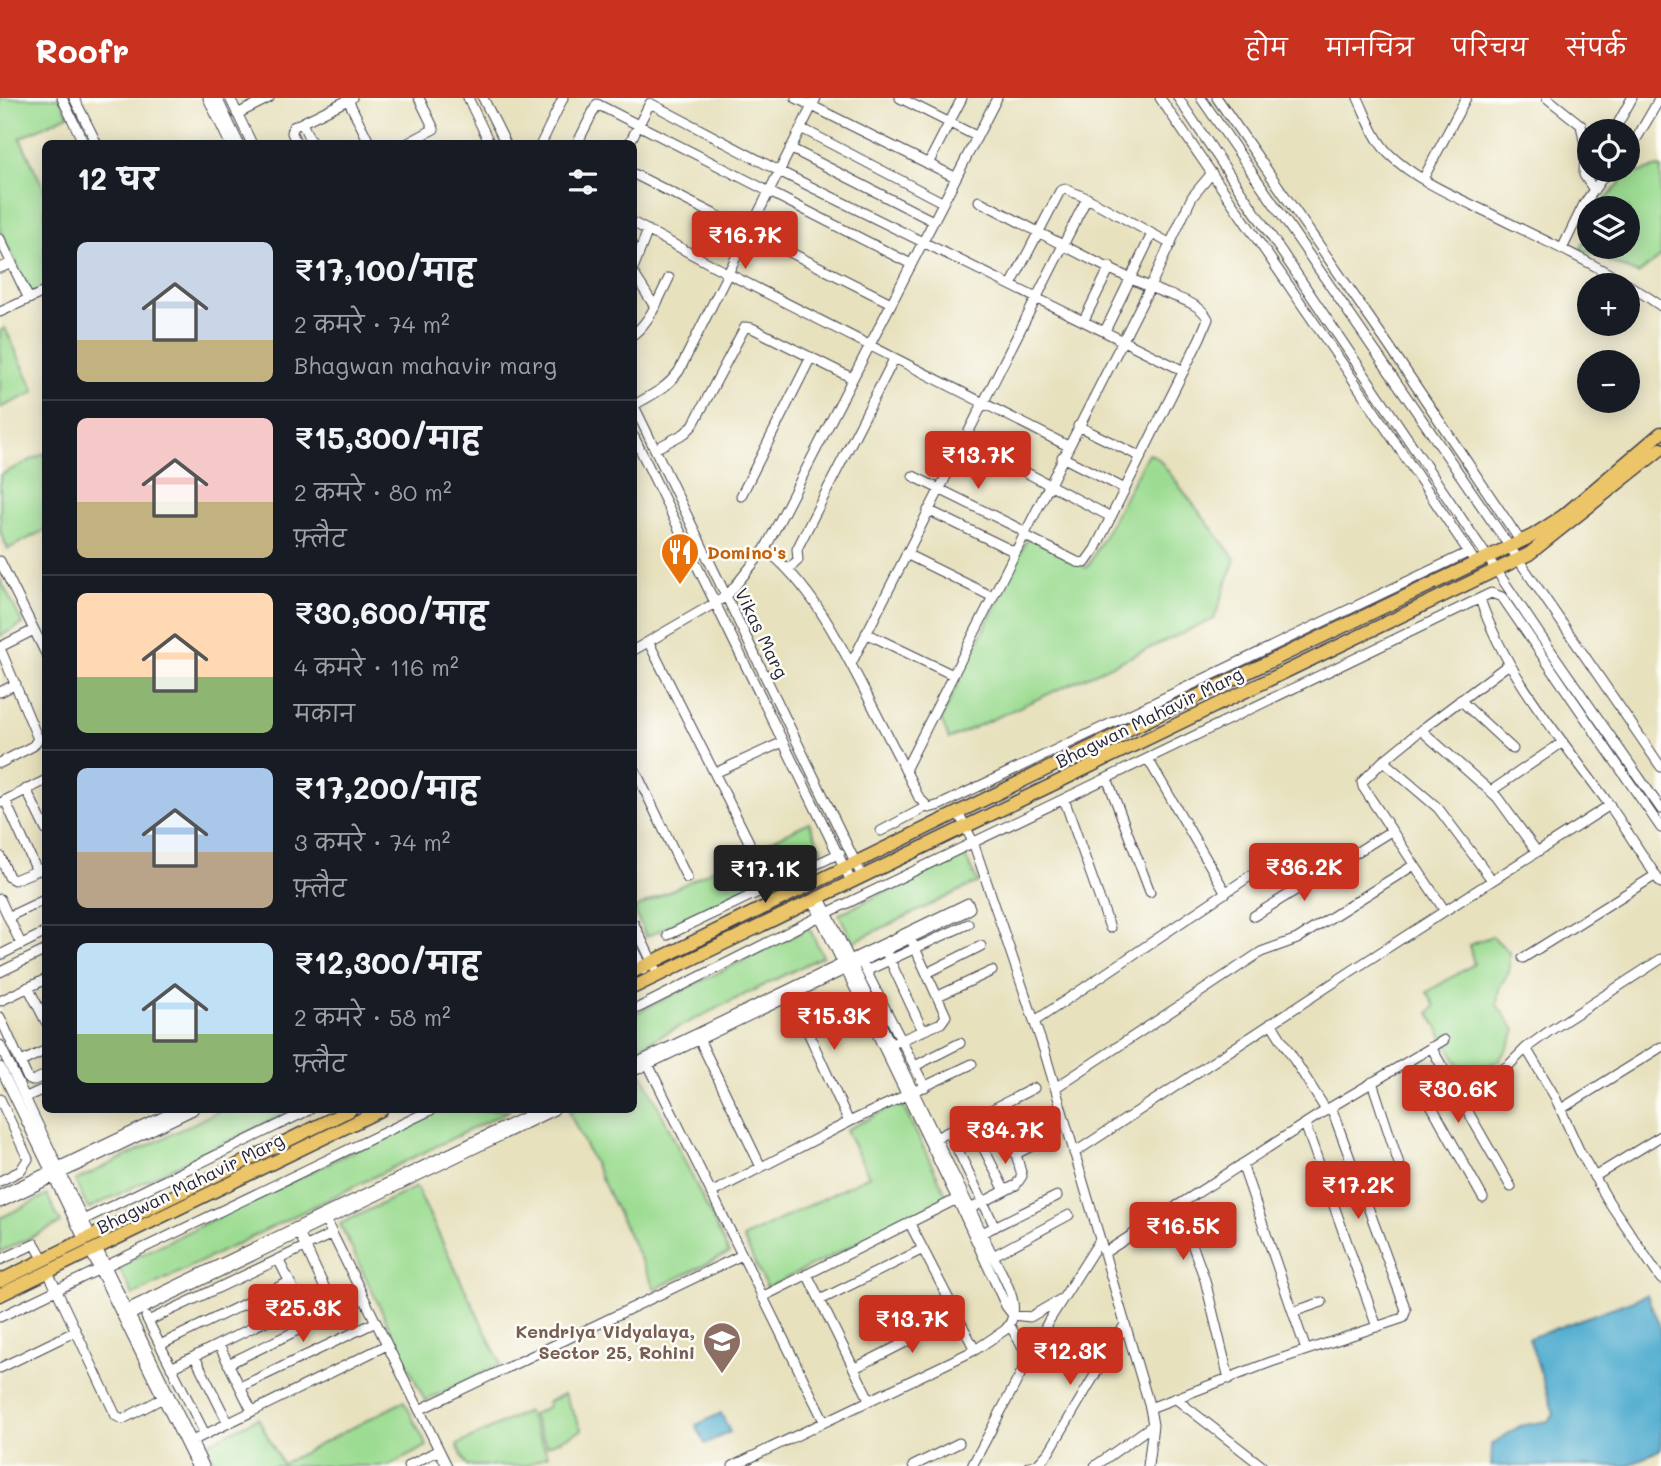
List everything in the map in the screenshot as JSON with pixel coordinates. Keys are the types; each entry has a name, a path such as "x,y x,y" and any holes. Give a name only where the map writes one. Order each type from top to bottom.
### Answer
{"main road":[{"name":"Bhagwan Mahavir Marg","path":"637,985 1496,569 1516,549 1563,516 1661,433"},
{"name":"Bhagwan Mahavir Marg","path":"850,865 1472,557 1488,557 1516,549 1538,549 1661,449"},
{"path":"642,966 850,865"},
{"name":"Bhagwan Mahavir Marg","path":"287,1148 345,1113"},
{"name":"Bhagwan Mahavir Marg","path":"0,1295 46,1266 287,1148 374,1113"},
{"name":"Bhagwan Mahavir Marg","path":"0,1281 46,1266"}],"street":[{"path":"62,98 82,140"},
{"path":"74,98 95,140"},
{"path":"208,98 228,140"},
{"path":"217,98 237,140"},
{"path":"230,98 250,140"},
{"path":"237,114 269,98"},
{"path":"413,140 434,129 419,98"},
{"path":"468,98 487,140"},
{"path":"483,98 504,140"},
{"path":"543,140 564,98"},
{"path":"796,98 814,102 955,177"},
{"path":"900,98 976,136"},
{"path":"928,164 962,98"},
{"path":"637,649 727,596 765,550 995,98"},
{"path":"881,831 926,807 934,807 951,800 1472,557 1160,98"},
{"path":"1178,98 1661,809"},
{"path":"1202,98 1516,549 1661,767"},
{"path":"1217,98 1416,385 1516,549"},
{"path":"1358,98 1379,142 1397,161 1423,179 1612,274 1661,306"},
{"path":"1423,179 1466,98"},
{"path":"1548,98 1577,122"},
{"path":"1621,119 1632,98"},
{"path":"1640,133 1660,98"},
{"path":"296,140 292,129 350,99 368,140"},
{"path":"637,403 671,382 679,371 814,102"},
{"path":"631,140 650,103 779,171 1184,371"},
{"path":"579,140 597,104 911,264"},
{"path":"302,122 310,140"},
{"path":"801,128 942,202"},
{"path":"790,148 933,221"},
{"path":"905,770 1150,287 1196,190 1212,173"},
{"path":"637,176 891,303"},
{"path":"1588,182 1594,190"},
{"path":"1562,249 1584,204 1600,182"},
{"path":"1011,285 1060,191 1071,190 1171,244"},
{"path":"851,664 1087,198"},
{"path":"913,477 1082,564 1089,559 1111,517 1208,319 1205,312 1198,308 1110,268 979,201"},
{"path":"637,224 894,359 1068,446"},
{"path":"637,258 648,230"},
{"path":"1105,331 1152,234"},
{"path":"0,239 29,299"},
{"path":"0,268 12,263"},
{"path":"1084,320 1110,268"},
{"path":"637,332 655,307 669,278"},
{"path":"637,279 655,307"},
{"path":"0,312 42,293"},
{"path":"655,449 689,430 745,327 752,328 852,378"},
{"path":"741,496 811,357"},
{"path":"789,569 798,560 797,549 894,359"},
{"name":"Vikas Marg","path":"637,411 848,848 850,865 856,878"},
{"path":"1078,426 1141,457"},
{"path":"964,440 1111,517"},
{"name":"Vikas Marg","path":"637,443 838,854 850,865"},
{"path":"1062,457 1125,489"},
{"path":"928,510 1015,552"},
{"path":"765,550 789,569 813,601 851,664 926,807"},
{"path":"906,554 993,597"},
{"path":"0,561 42,646"},
{"path":"637,1008 823,914 1491,593 1502,597 1661,828"},
{"path":"1480,599 1491,631 1509,664 1610,805 1658,879 1523,958"},
{"path":"0,763 33,746 38,739 0,648 34,630"},
{"path":"866,632 953,675"},
{"path":"649,643 749,842"},
{"path":"1445,911 1363,788 1362,782 1421,730 1509,664"},
{"path":"0,692 16,684"},
{"path":"1460,700 1513,749"},
{"path":"1421,730 1491,791 1506,807 1537,852"},
{"path":"715,773 783,742"},
{"path":"1491,791 1563,742"},
{"path":"1148,759 1226,893"},
{"path":"1383,761 1438,808 1492,880"},
{"path":"637,774 687,878"},
{"path":"1107,778 1150,892"},
{"path":"0,856 12,879 17,880 41,869 2,801 42,782"},
{"path":"26,789 42,822"},
{"path":"1064,799 1110,928"},
{"path":"1074,1153 1270,1023 1610,805"},
{"path":"958,812 973,842 1035,1021 1150,1408 1153,1425 1147,1466"},
{"path":"915,813 924,829"},
{"path":"1254,916 1391,831"},
{"path":"668,935 848,848"},
{"path":"1055,1088 1253,957 1297,939 1414,865"},
{"path":"1035,1021 1250,876"},
{"path":"733,1466 750,1462 824,1421 975,1350 1010,1326 1013,1315 1014,1301 993,1256 982,1233 957,1199 850,963 815,898"},
{"path":"0,899 21,944"},
{"path":"8,917 42,901"},
{"path":"637,1063 646,1061 699,1039 850,963 967,911 970,908 968,903 646,1061 637,1068"},
{"path":"866,971 968,924"},
{"path":"637,930 645,946 642,966 653,977"},
{"path":"0,955 42,934"},
{"path":"888,1046 941,1023 946,1016 910,937"},
{"path":"637,950 645,946"},
{"path":"927,973 981,946"},
{"path":"884,950 923,1031"},
{"path":"0,972 42,952"},
{"path":"1475,1087 1509,1065 1526,1048 1661,959"},
{"path":"850,963 866,971 925,1087"},
{"path":"938,996 992,971"},
{"path":"0,1001 42,981"},
{"path":"28,987 42,1007"},
{"path":"791,995 849,1122"},
{"path":"0,1017 30,1080 42,1076"},
{"path":"1150,1408 1306,1350 1403,1318 1406,1310 1329,1108 1270,1023"},
{"path":"699,1039 761,1167"},
{"path":"1104,1253 1329,1108 1444,1040"},
{"path":"915,1066 960,1042"},
{"path":"0,1045 15,1085 174,1412 196,1466"},
{"path":"1431,1047 1511,1187"},
{"path":"1561,1108 1661,1047"},
{"path":"1526,1048 1561,1108 1594,1177 1661,1279"},
{"path":"21,1062 42,1052"},
{"path":"646,1061 824,1421"},
{"path":"1407,1062 1483,1198"},
{"path":"711,1193 849,1122 972,1064"},
{"path":"0,1067 26,1097 56,1172 83,1220 91,1244"},
{"path":"1371,1082 1405,1182"},
{"path":"936,1138 1034,1088"},
{"path":"26,1097 42,1090"},
{"path":"911,1094 936,1138 1006,1306 1013,1315 1030,1317 1063,1298"},
{"path":"0,1099 28,1160 25,1167 0,1181"},
{"path":"967,1211 1016,1185 1022,1176 1016,1154 994,1109"},
{"path":"0,1203 171,1113"},
{"path":"0,1195 186,1113"},
{"path":"83,1220 303,1113"},
{"path":"0,1317 425,1113"},
{"path":"126,1313 533,1113"},
{"path":"126,1313 142,1309 299,1233 324,1217 548,1113"},
{"path":"971,1121 1005,1191"},
{"path":"1305,1124 1377,1327"},
{"path":"1004,1131 1018,1125"},
{"path":"949,1132 995,1227"},
{"path":"1594,1177 1661,1136"},
{"path":"1016,1154 1049,1137"},
{"path":"1242,1164 1306,1350"},
{"path":"982,1233 1057,1196"},
{"path":"762,1297 957,1199"},
{"path":"1178,1205 1205,1280 1229,1379"},
{"path":"993,1256 1069,1215"},
{"path":"324,1217 447,1466"},
{"path":"909,1222 975,1350"},
{"path":"299,1233 336,1312"},
{"path":"148,1321 332,1234"},
{"path":"972,1466 1063,1298 1100,1240"},
{"path":"0,1260 35,1244 119,1419 126,1418 163,1398"},
{"path":"820,1300 923,1249"},
{"path":"419,1410 742,1255"},
{"path":"278,1259 311,1324"},
{"path":"807,1274 870,1401"},
{"path":"160,1345 289,1282"},
{"path":"228,1364 364,1298"},
{"path":"1293,1312 1322,1302"},
{"path":"172,1368 300,1304"},
{"path":"142,1309 205,1434"},
{"path":"126,1313 163,1398 192,1441 204,1466"},
{"path":"855,1368 957,1316"},
{"path":"240,1387 376,1322"},
{"path":"1010,1326 1030,1357"},
{"path":"1036,1465 1054,1444 1124,1326"},
{"path":"0,1368 76,1331"},
{"path":"219,1345 253,1411"},
{"path":"192,1441 387,1345"},
{"path":"195,1357 228,1423"},
{"path":"1176,1399 1262,1466"},
{"path":"1095,1466 1153,1425"},
{"path":"914,1466 959,1443"},
{"path":"408,1466 439,1450"}],"green space":[{"path":"0,98 60,98 68,115 20,138 42,185 42,292 32,297 0,229"},
{"path":"1661,168 1661,256 1636,273 1604,259 1640,259 1640,196 1609,196 1621,182 1640,182 1640,172"},
{"path":"5,328 35,392 0,408 0,331"},
{"path":"1148,453 1158,458 1235,559 1214,619 949,739 941,719 1028,537 1087,568"},
{"path":"42,454 42,532 8,549 0,532 0,475"},
{"path":"0,579 23,624 0,636"},
{"path":"809,822 822,851 646,937 637,916 637,908"},
{"path":"964,854 978,882 853,942 839,914"},
{"path":"809,928 823,956 637,1048 637,1013"},
{"path":"1492,936 1509,952 1509,972 1499,988 1497,1005 1515,1030 1507,1049 1496,1061 1481,1067 1460,1067 1429,1013 1435,1006 1427,992 1474,964 1469,945"},
{"path":"643,1075 729,1253 655,1289 569,1113 637,1113 637,1078"},
{"path":"901,1102 948,1198 767,1288 743,1238 869,1176 846,1130"},
{"path":"215,1113 286,1113 88,1209 75,1181"},
{"path":"431,1113 504,1113 133,1295 118,1266"},
{"path":"416,1187 501,1364 425,1401 340,1224"},
{"path":"47,1195 61,1223 0,1252 0,1218"},
{"path":"564,1394 582,1430 547,1446 532,1415 549,1406 547,1402"},
{"path":"404,1401 427,1446 389,1466 217,1466 206,1444 258,1418 282,1464"},
{"path":"527,1411 548,1455 526,1466 467,1466 457,1445"}],"water":[{"path":"1647,1295 1661,1329 1661,1449 1629,1466 1491,1466 1492,1444 1520,1426 1548,1421 1554,1414 1529,1338"},
{"path":"721,1413 730,1432 705,1444 696,1425"}],"place":[{"name":"Domino's","path":"680,586"},
{"name":"Kendriya Vidyalaya, Sector 25, Rohini","path":"722,1375"}]}
